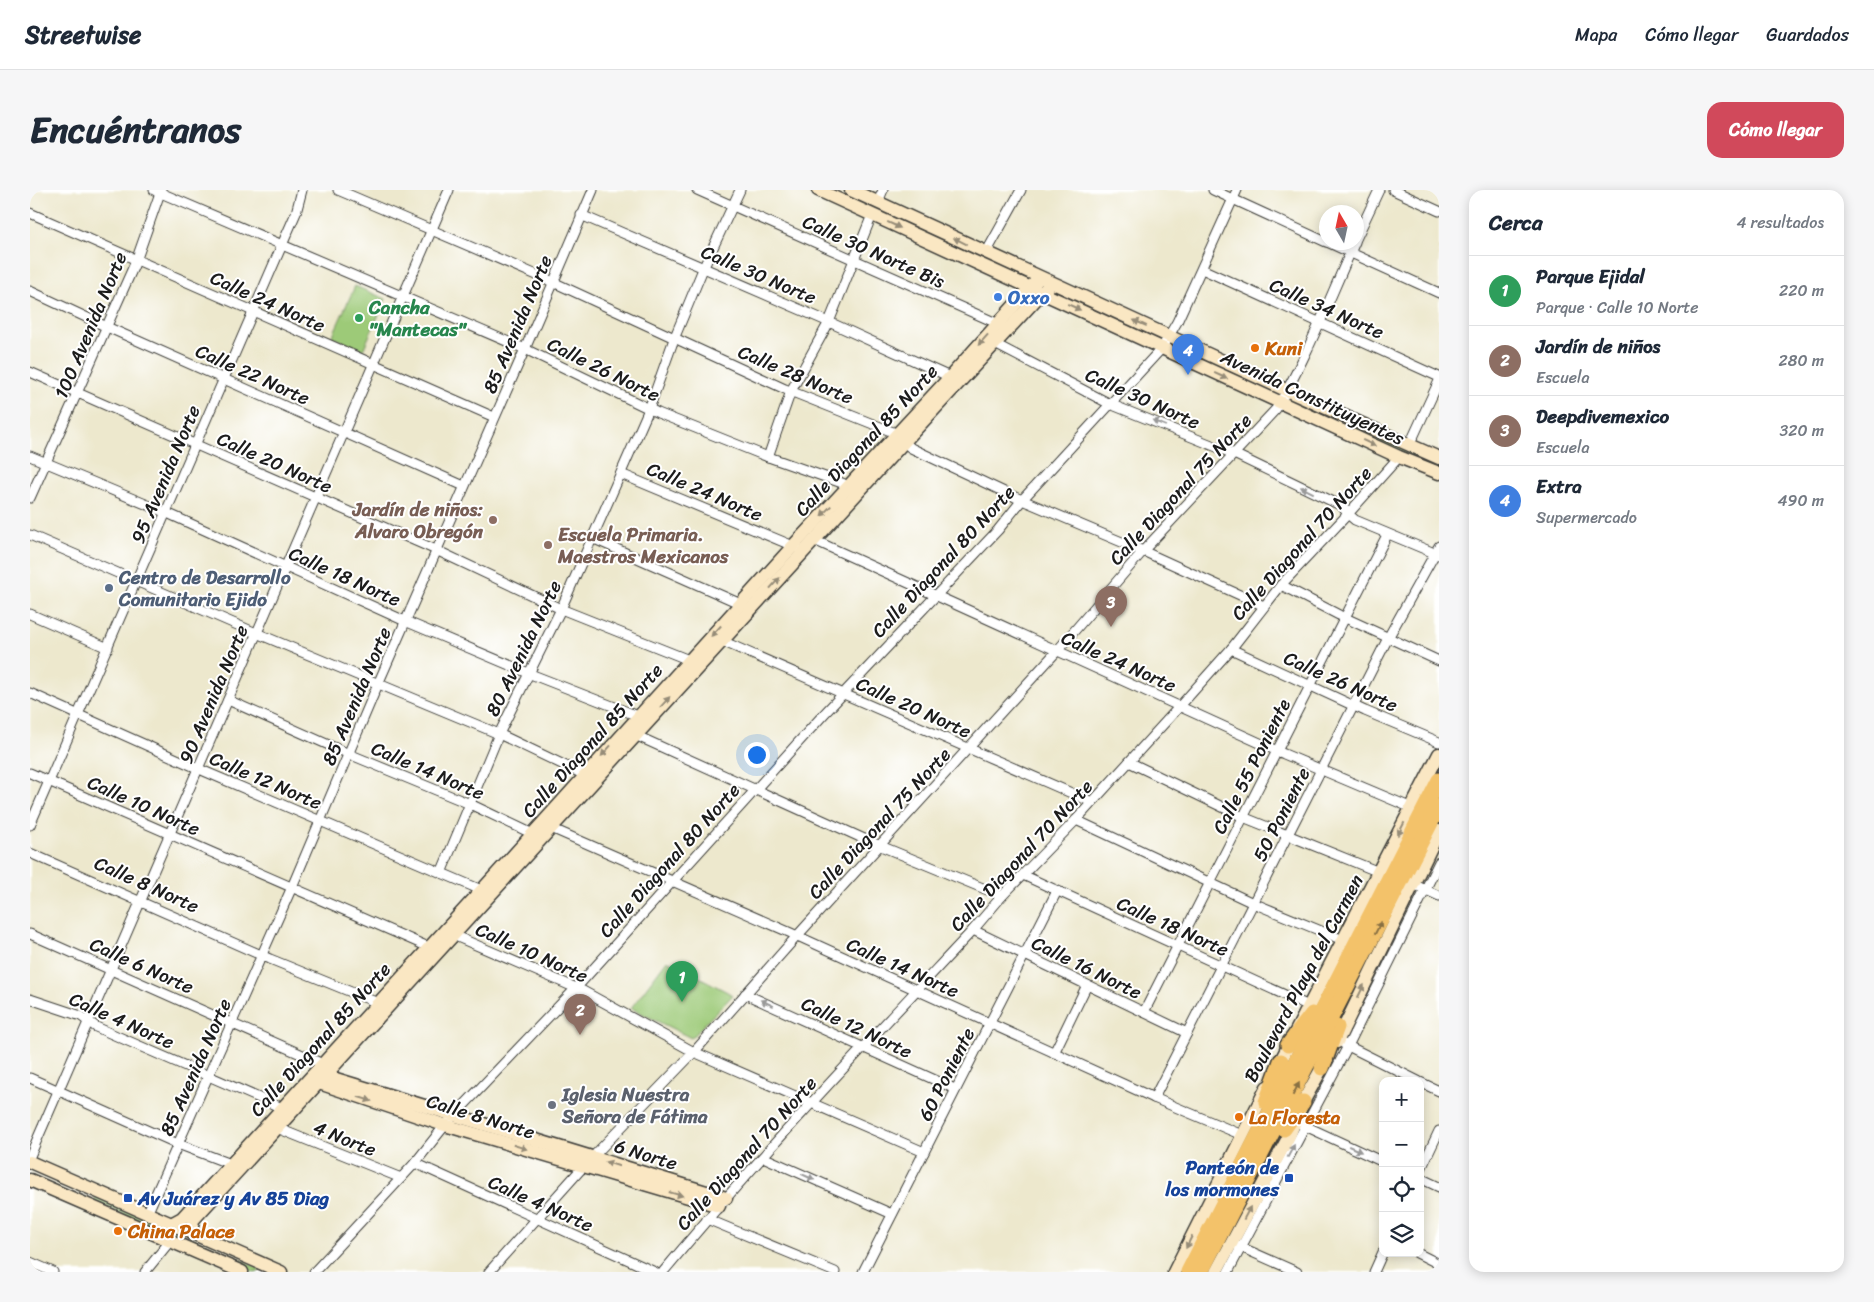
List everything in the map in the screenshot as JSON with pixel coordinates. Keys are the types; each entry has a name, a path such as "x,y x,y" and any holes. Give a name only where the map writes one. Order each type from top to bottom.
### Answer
{"highway":[{"path":"1201,1272 1252,1161 1418,835 1439,780"},
{"path":"1418,835 1439,807"},
{"path":"1288,1046 1343,982"},
{"path":"1322,1068 1343,982"},
{"path":"1252,1161 1280,1061"},
{"path":"1188,1272 1252,1161 1303,1102"}],"main road":[{"name":"Avenida Constituyentes","path":"818,190 872,215 1034,282 1051,283 1439,458"},
{"name":"Avenida Constituyentes","path":"851,190 986,254 1034,282 1042,293 1399,457 1439,473"},
{"name":"Calle Diagonal 85 Norte","path":"434,949 453,935 533,834 589,777 694,663 741,604 798,548 814,540 950,378 1034,282"},
{"name":"Calle Diagonal 85 Norte","path":"694,663 722,641 849,487 1010,330 1051,283"},
{"name":"Calle Diagonal 85 Norte","path":"171,1224 182,1218 277,1128 383,1005 486,892 551,828 589,777 635,736 644,718"},
{"name":"Boulevard Playa del Carmen","path":"1174,1272 1242,1135 1439,754"},
{"path":"1216,1272 1236,1245 1301,1124 1303,1102 1322,1068 1343,1043 1413,884 1439,831"},
{"name":"Calle Diagonal 85 Norte","path":"191,1233 193,1220 282,1108 323,1074"},
{"name":"6 Norte","path":"323,1074 451,1120 723,1202"},
{"path":"30,1162 191,1233 263,1268 281,1272"},
{"path":"57,1191 66,1188 64,1178"},
{"path":"30,1180 242,1272"},
{"path":"91,1206 91,1196 99,1193"}],"street":[{"name":"95 Avenida Norte","path":"30,825 296,213 302,190"},
{"name":"Calle 28 Norte","path":"338,190 553,282 674,339 901,438 911,448 1022,500 1144,551 1264,606"},
{"name":"90 Avenida Norte","path":"30,1156 449,190"},
{"name":"85 Avenida Norte","path":"147,1214 292,887 592,190"},
{"name":"Calle 30 Norte Bis","path":"697,190 1010,330"},
{"name":"80 Avenida Norte","path":"441,873 499,734 561,609 649,409 674,339 703,269 740,190"},
{"path":"878,202 883,190"},
{"path":"986,254 1021,190"},
{"path":"1213,190 1319,238"},
{"name":"Calle Diagonal 80 Norte","path":"314,1272 401,1178 451,1120 576,988 755,789 998,530 1022,500 1162,348 1170,336 1202,269 1237,190"},
{"name":"Calle Diagonal 75 Norte","path":"1364,223 1379,190"},
{"path":"1393,190 1439,211"},
{"name":"Calle 26 Norte","path":"159,191 525,349 649,409 768,457 842,482 849,487"},
{"name":"100 Avenida Norte","path":"30,498 47,464 136,261 159,191"},
{"name":"Calle 24 Norte","path":"30,213 494,417"},
{"name":"Calle 30 Norte","path":"581,215 829,322 950,378"},
{"path":"768,457 791,391 829,322 872,215"},
{"path":"1344,250 1439,293"},
{"name":"Calle Diagonal 75 Norte","path":"489,1272 588,1162 694,1052 1057,651 1144,551 1276,409 1288,391 1321,323 1352,250"},
{"name":"Calle 34 Norte","path":"1202,269 1439,376"},
{"name":"Calle 22 Norte","path":"30,291 107,328 464,486"},
{"name":"Calle 30 Norte","path":"995,344 1110,404 1234,454 1342,506 1355,520 1388,535 1438,551"},
{"name":"Calle 20 Norte","path":"30,372 436,550 561,609 694,663"},
{"path":"1409,446 1439,380"},
{"name":"Calle 18 Norte","path":"30,456 287,566 405,621 529,673 644,718"},
{"name":"Calle Diagonal 70 Norte","path":"663,1272 707,1219 763,1157 973,930 1002,896 1076,820 1180,706 1231,649 1281,585 1399,457"},
{"name":"Calle 24 Norte","path":"620,474 798,548"},
{"path":"30,535 256,633 499,734 589,777"},
{"name":"Calle 55 Poniente","path":"1144,1012 1388,535"},
{"path":"592,538 741,604"},
{"name":"Calle 24 Norte","path":"814,540 1278,751 1412,808"},
{"name":"50 Poniente","path":"1154,1098 1388,638 1438,551"},
{"path":"1281,585 1345,618 1439,661"},
{"path":"30,614 108,648"},
{"name":"Calle 20 Norte","path":"722,641 1092,802"},
{"name":"Calle 26 Norte","path":"1231,649 1353,706 1439,742"},
{"name":"Calle 12 Norte","path":"30,693 198,768 486,892"},
{"name":"Calle 14 Norte","path":"228,700 349,754 470,804 533,834"},
{"path":"635,736 881,846 1002,896"},
{"path":"1129,762 1243,817 1379,872"},
{"name":"Calle 10 Norte","path":"30,773 434,949"},
{"path":"1076,820 1253,903 1344,940"},
{"name":"Calle 14 Norte","path":"551,828 797,936 1154,1098 1242,1135"},
{"name":"Calle 8 Norte","path":"30,853 262,955 383,1005"},
{"path":"1379,1160 1301,1124 1439,862"},
{"name":"Calle 18 Norte","path":"1022,875 1309,1006"},
{"path":"1413,884 1439,896"},
{"name":"60 Poniente","path":"863,1272 955,1088 990,1024 1057,891"},
{"name":"Calle 16 Norte","path":"973,930 1188,1033"},
{"name":"Calle 6 Norte","path":"30,934 232,1023 323,1074"},
{"name":"Calle 10 Norte","path":"453,935 576,988 694,1052 924,1152"},
{"path":"1054,1053 1087,985"},
{"name":"Calle 12 Norte","path":"745,994 955,1088"},
{"name":"Calle 4 Norte","path":"30,999 81,1016 96,1027 282,1108"},
{"path":"1343,1043 1411,1077"},
{"path":"30,1078 178,1144 236,1166"},
{"path":"1424,1084 1439,1091"},
{"name":"4 Norte","path":"277,1128 401,1178"},
{"path":"1422,1167 1439,1131"},
{"path":"763,1157 892,1214"},
{"name":"Calle 4 Norte","path":"414,1163 654,1272"},
{"path":"1424,1180 1439,1187"},
{"path":"707,1219 835,1272"},
{"path":"145,1272 171,1240"},
{"path":"1228,1272 1236,1245 1297,1272"},
{"path":"1374,1272 1381,1257"},
{"path":"1424,1257 1439,1264"},
{"path":"30,1262 53,1272"}],"green space":[{"name":"Cancha \"Mantecas\"","path":"355,286 386,299 363,350 332,337"},
{"path":"1294,398 1439,465 1439,470 1292,402"},
{"path":"667,960 733,995 691,1038 631,1008"},
{"path":"97,1197 259,1268 260,1271 254,1272 95,1202 94,1198"}],"place":[{"name":"Oxxo","path":"998,297"},
{"name":"Cancha \"Mantecas\"","path":"359,318"},
{"name":"Kuni","path":"1255,348"},
{"name":"Extra","path":"1188,375"},
{"name":"Jardín de niños: Alvaro Obregón","path":"493,520"},
{"name":"Escuela Primaria. Maestros Mexicanos","path":"548,545"},
{"name":"Centro de Desarrollo Comunitario Ejido","path":"109,588"},
{"name":"Deepdivemexico","path":"1111,627"},
{"name":"Parque Ejidal","path":"682,1002"},
{"name":"Jardín de niños","path":"580,1035"},
{"name":"Iglesia Nuestra Señora de Fátima","path":"552,1105"},
{"name":"La Floresta","path":"1239,1117"},
{"name":"Panteón de los mormones","path":"1289,1178"},
{"name":"Av Juárez y Av 85 Diag","path":"128,1198"},
{"name":"China Palace","path":"118,1231"}]}
